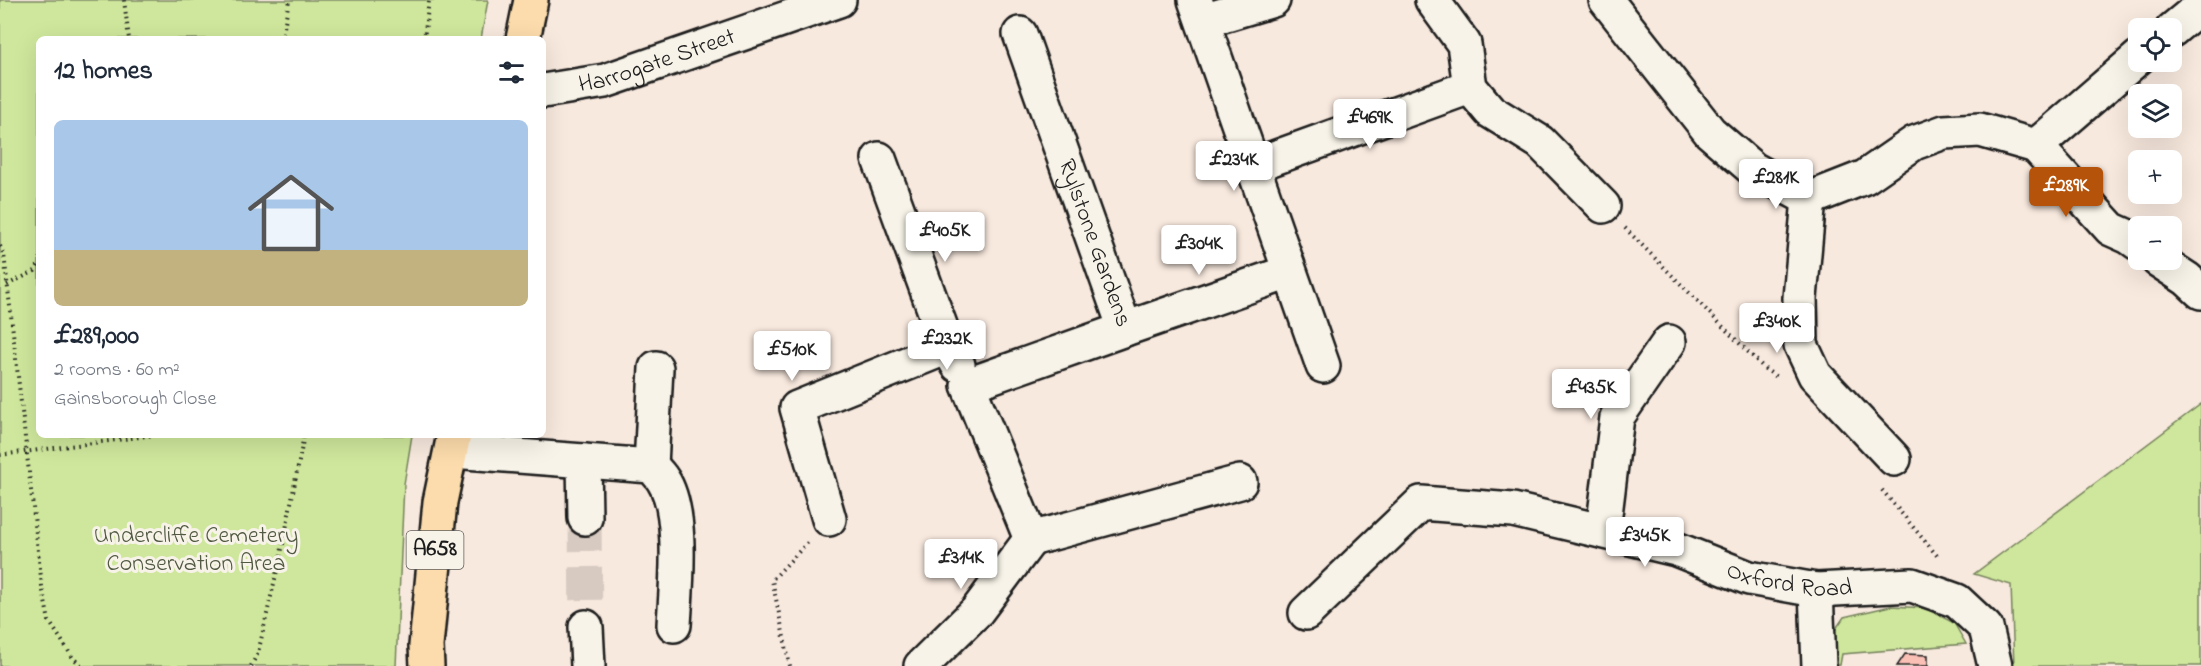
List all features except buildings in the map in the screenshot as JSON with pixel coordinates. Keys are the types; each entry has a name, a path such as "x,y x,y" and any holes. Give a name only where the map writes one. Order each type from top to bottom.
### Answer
{"main road":[{"path":"524,36 531,0"},
{"name":"A658","path":"427,666 426,646 440,502 453,443"}],"street":[{"name":"Harrogate Street","path":"546,91 605,81 839,0"},
{"path":"1273,0 1199,11 1323,366"},
{"path":"1432,0 1464,44 1470,87 1490,111 1540,142 1603,206"},
{"path":"1606,0 1710,132 1753,169 1809,199 1865,177 1914,142 1944,132 1980,130 2036,146 2111,229 2128,237"},
{"name":"Rylstone Gardens","path":"968,385 1125,329 1020,34"},
{"path":"2036,146 2128,67"},
{"path":"1252,166 1470,87"},
{"path":"879,159 948,347 968,385 1031,539"},
{"path":"1809,199 1800,298 1801,345 1815,375 1894,459"},
{"path":"2174,270 2201,292"},
{"path":"1125,329 1289,272"},
{"path":"1604,531 1617,417 1669,342"},
{"path":"829,519 796,408 948,347"},
{"path":"656,368 651,466 664,481 672,501 678,552 674,625"},
{"path":"453,443 651,466"},
{"path":"584,460 585,518"},
{"path":"921,666 977,611 1031,539 1240,483"},
{"name":"Oxford Road","path":"1306,613 1420,503 1513,510 1676,549 1749,578 1816,590 1912,585 1957,601 1986,628 1995,666"},
{"path":"1816,590 1820,666"},
{"path":"586,627 588,666"}],"path":[{"path":"124,0 129,36"},
{"path":"283,36 289,0"},
{"path":"424,36 429,0"},
{"path":"0,246 4,254 42,586 49,621 73,658 82,666"},
{"path":"7,285 36,270"},
{"path":"0,455 132,438"},
{"path":"253,666 284,540 303,438"},
{"path":"790,666 772,580 829,519"}],"green space":[{"name":"Undercliffe Cemetery Conservation Area","path":"0,0 488,0 482,36 36,36 36,438 412,438 404,484 396,666 0,666"},
{"path":"2201,404 2201,666 2014,666 2011,585 1974,574"},
{"path":"1891,606 1925,608 1954,623 1966,644 1842,654 1840,665 1828,665 1833,633 1844,617"}],"tunnel":[{"path":"585,518 586,627"}]}
